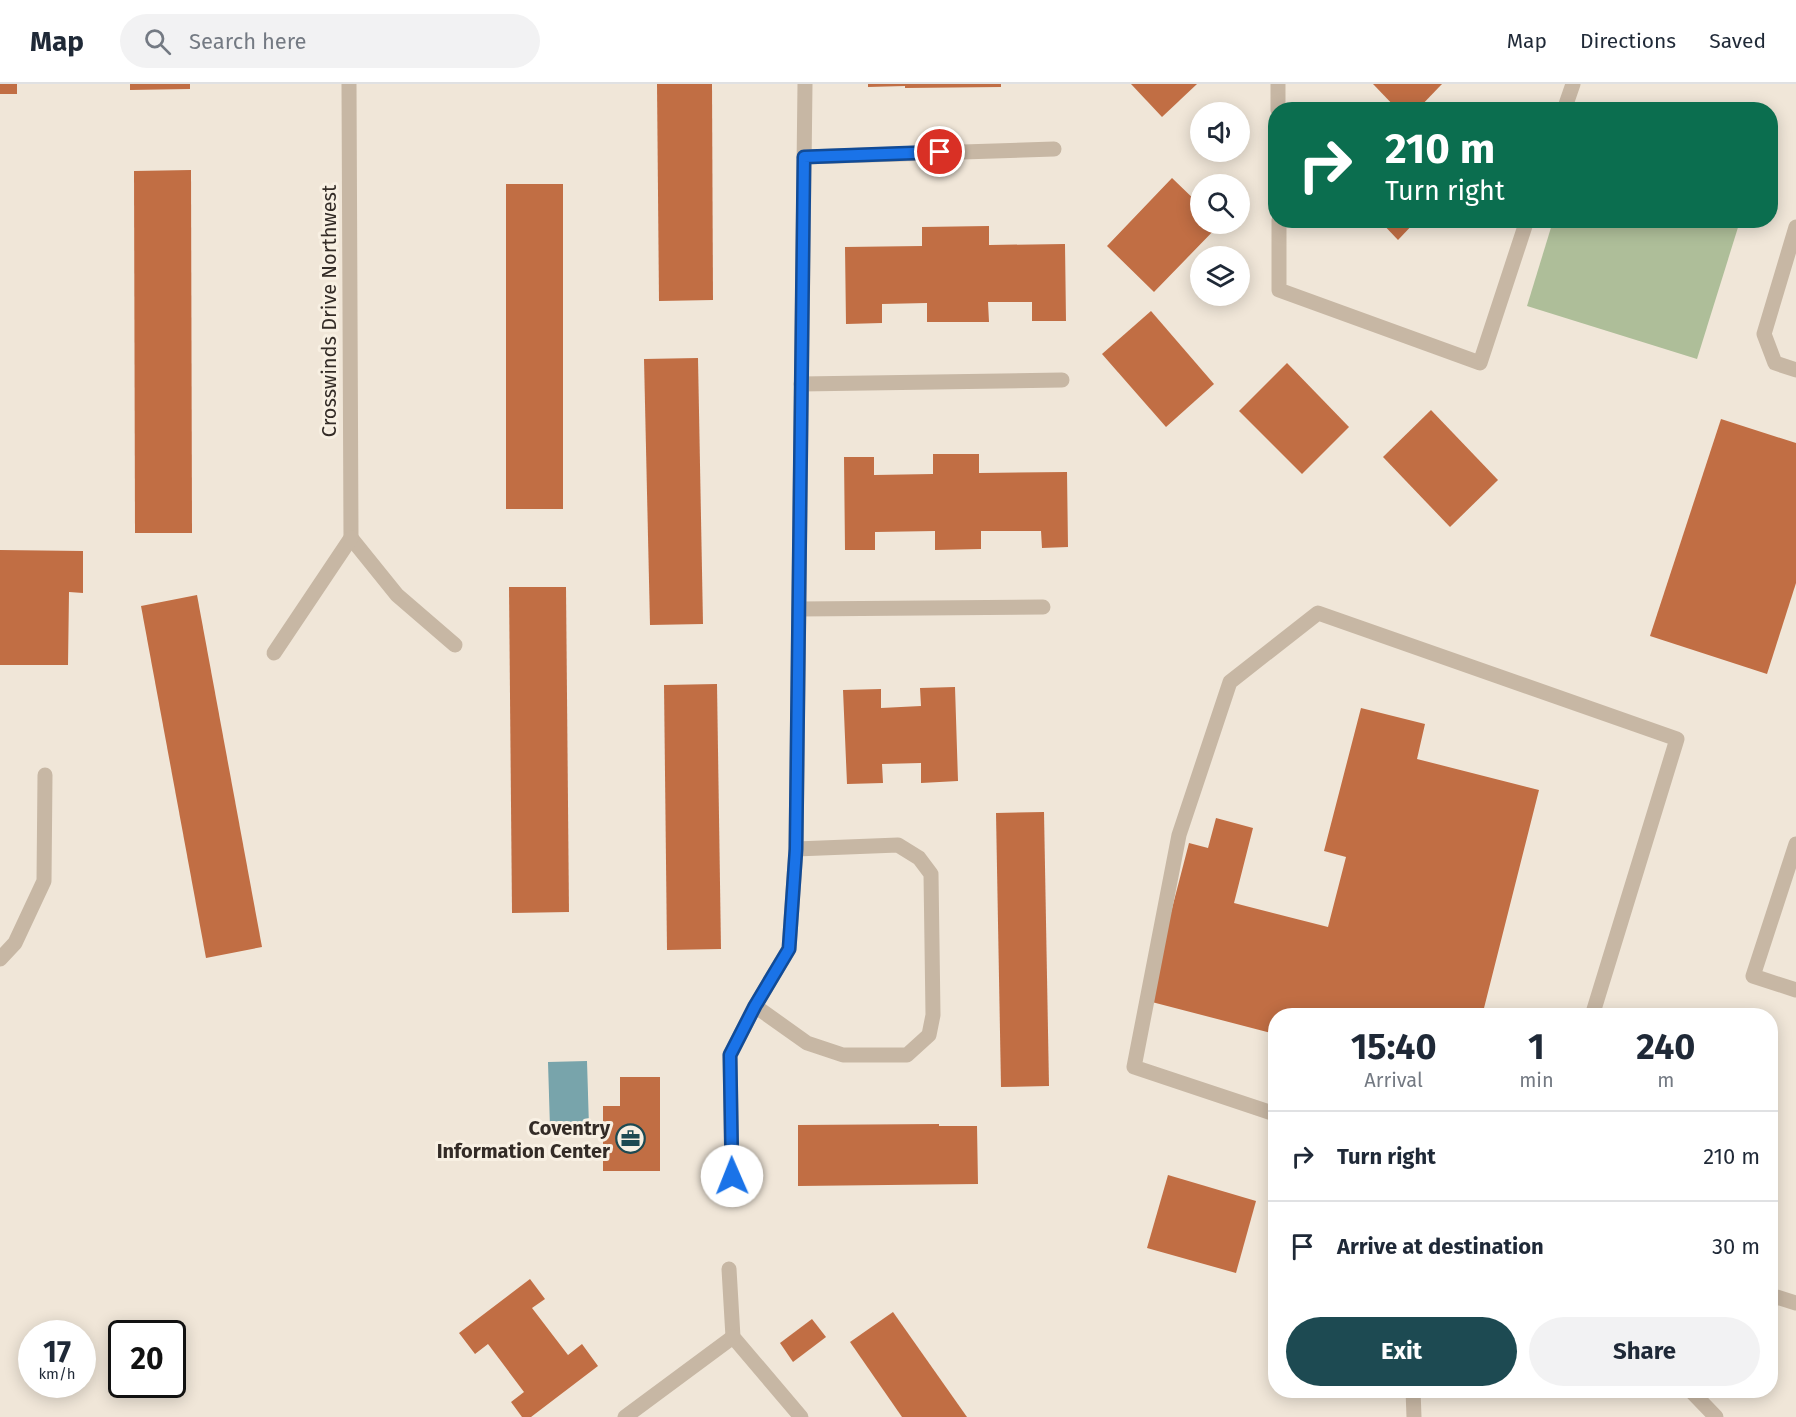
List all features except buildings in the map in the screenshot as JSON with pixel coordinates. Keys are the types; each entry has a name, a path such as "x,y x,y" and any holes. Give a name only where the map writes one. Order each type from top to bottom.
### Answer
{"street":[{"name":"Crosswinds Drive Northwest","path":"349,84 351,538"},
{"path":"732,1176 730,1055 755,1006 789,949 796,849 805,84"},
{"path":"1278,84 1278,102"},
{"path":"1567,102 1573,84"},
{"path":"804,157 1054,149"},
{"path":"1796,227 1764,334 1775,363 1796,370"},
{"path":"1279,228 1280,290 1480,363 1524,228"},
{"path":"801,384 1062,380"},
{"path":"274,654 351,538 397,595 455,645"},
{"path":"799,609 1043,607"},
{"path":"1268,1112 1134,1067 1179,835 1230,682 1318,613 1677,739 1594,1008"},
{"path":"0,959 15,943 44,881 45,775"},
{"path":"755,1006 807,1043 843,1055 907,1055 929,1035 933,1016 931,874 919,858 898,844 796,849"},
{"path":"1796,844 1753,976 1796,990"},
{"path":"729,1269 733,1337 801,1417"},
{"path":"1778,1298 1796,1304"},
{"path":"626,1417 733,1337"},
{"path":"1413,1398 1414,1417"},
{"path":"1698,1398 1716,1417"}],"green space":[{"path":"1551,228 1738,228 1697,359 1527,306"}],"water":[{"path":"587,1061 589,1127 550,1128 548,1062"}],"place":[{"name":"Coventry Information Center","path":"631,1139"}],"route":[{"path":"732,1176 730,1055 755,1006 789,949 792,909 796,849 804,157 940,152"}]}
